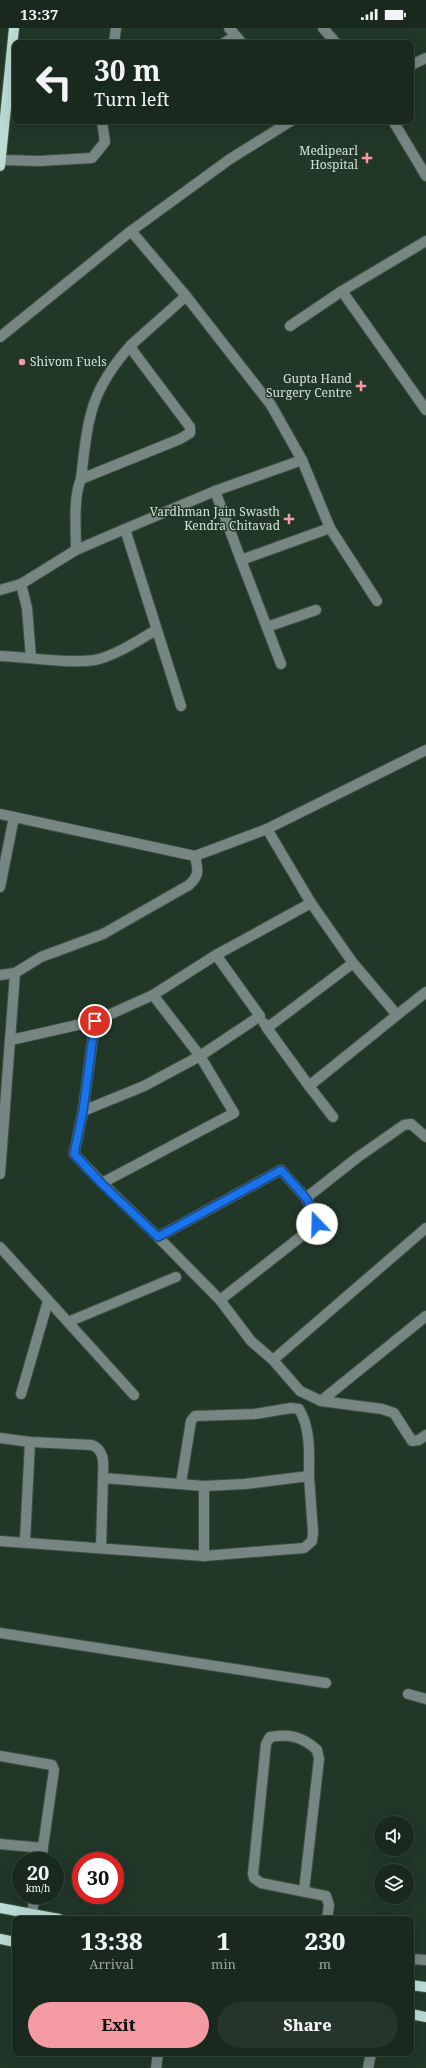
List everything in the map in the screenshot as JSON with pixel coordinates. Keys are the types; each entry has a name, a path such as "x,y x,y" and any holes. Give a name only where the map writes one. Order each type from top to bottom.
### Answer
{"main road":[{"path":"13,40 14,28"},
{"path":"0,163 12,47"},
{"path":"0,1908 46,1916"},
{"path":"0,1939 12,1941"},
{"path":"414,1986 426,1988"},
{"path":"414,2015 426,2017"}],"street":[{"path":"114,40 116,28"},
{"path":"323,28 333,40"},
{"path":"414,64 426,58"},
{"path":"0,163 92,158 105,142 102,124"},
{"path":"0,337 131,231 230,159 286,124"},
{"path":"395,124 426,176"},
{"path":"131,231 186,296 271,405 302,460 330,528 377,601"},
{"path":"290,326 342,291 426,241"},
{"path":"342,291 426,410"},
{"path":"76,550 76,511 87,422 97,392 113,365 131,344 186,296"},
{"path":"81,479 180,439 190,432 190,427 133,351 131,344"},
{"path":"0,590 21,584 76,550 215,491 302,460"},
{"path":"215,491 281,664"},
{"path":"242,560 330,528"},
{"path":"126,529 156,630 181,706"},
{"path":"21,584 27,608 30,658"},
{"path":"267,627 316,610"},
{"path":"0,656 50,660 96,660 123,649 156,630"},
{"path":"0,814 195,856 266,829 426,750"},
{"path":"0,887 14,817"},
{"path":"266,829 311,902 352,963 397,1016"},
{"path":"0,975 15,973 42,957 103,934 189,885 196,878 199,871 195,856"},
{"path":"11,1040 95,1021 153,995 216,955 311,902"},
{"path":"216,955 309,1086 333,1116"},
{"path":"267,1028 352,963"},
{"path":"0,1174 15,973"},
{"path":"309,1086 425,994"},
{"path":"102,1184 234,1113 200,1056 153,995"},
{"path":"83,1111 144,1086 200,1056 260,1016"},
{"path":"95,1021 83,1111 74,1154 102,1184 158,1237 220,1300 251,1341 273,1360 300,1390 321,1401 394,1412 412,1441 418,1440 426,1435"},
{"path":"306,1198 358,1157 404,1125 411,1124 426,1137"},
{"path":"158,1237 281,1170 306,1198 318,1221 317,1224 220,1300"},
{"path":"273,1360 426,1228"},
{"path":"0,1247 134,1395"},
{"path":"68,1322 176,1277"},
{"path":"21,1394 48,1300"},
{"path":"321,1401 426,1316"},
{"path":"0,1541 25,1541 204,1556 304,1548 312,1541 313,1532 309,1476 310,1446 303,1416 299,1409 291,1408 255,1414 195,1416 191,1420 181,1483"},
{"path":"0,1438 30,1442 92,1445 98,1447 103,1454 104,1478 101,1547"},
{"path":"25,1541 30,1442"},
{"path":"104,1478 204,1486 245,1484 309,1476"},
{"path":"204,1486 204,1556"},
{"path":"0,1633 326,1683"},
{"path":"408,1694 426,1699"},
{"path":"304,1891 319,1759 316,1750 298,1737 286,1735 270,1737 266,1744 253,1874 254,1878 261,1883 320,1894 328,1898 327,1916"},
{"path":"0,1756 52,1765 54,1770 42,1852"},
{"path":"0,1844 43,1848"},
{"path":"32,1913 34,1904"},
{"path":"414,1958 426,1960"},
{"path":"156,2068 158,2056"},
{"path":"368,2068 370,2056"}],"place":[{"name":"Medipearl Hospital","path":"367,158"},
{"name":"Shivom Fuels","path":"22,362"},
{"name":"Gupta Hand Surgery Centre","path":"361,386"},
{"name":"Vardhman Jain Swasth Kendra Chitavad","path":"289,519"}],"route":[{"path":"95,1021 83,1111 74,1154 102,1184 158,1237 229,1200 281,1170 306,1198 318,1221 317,1224"}]}
